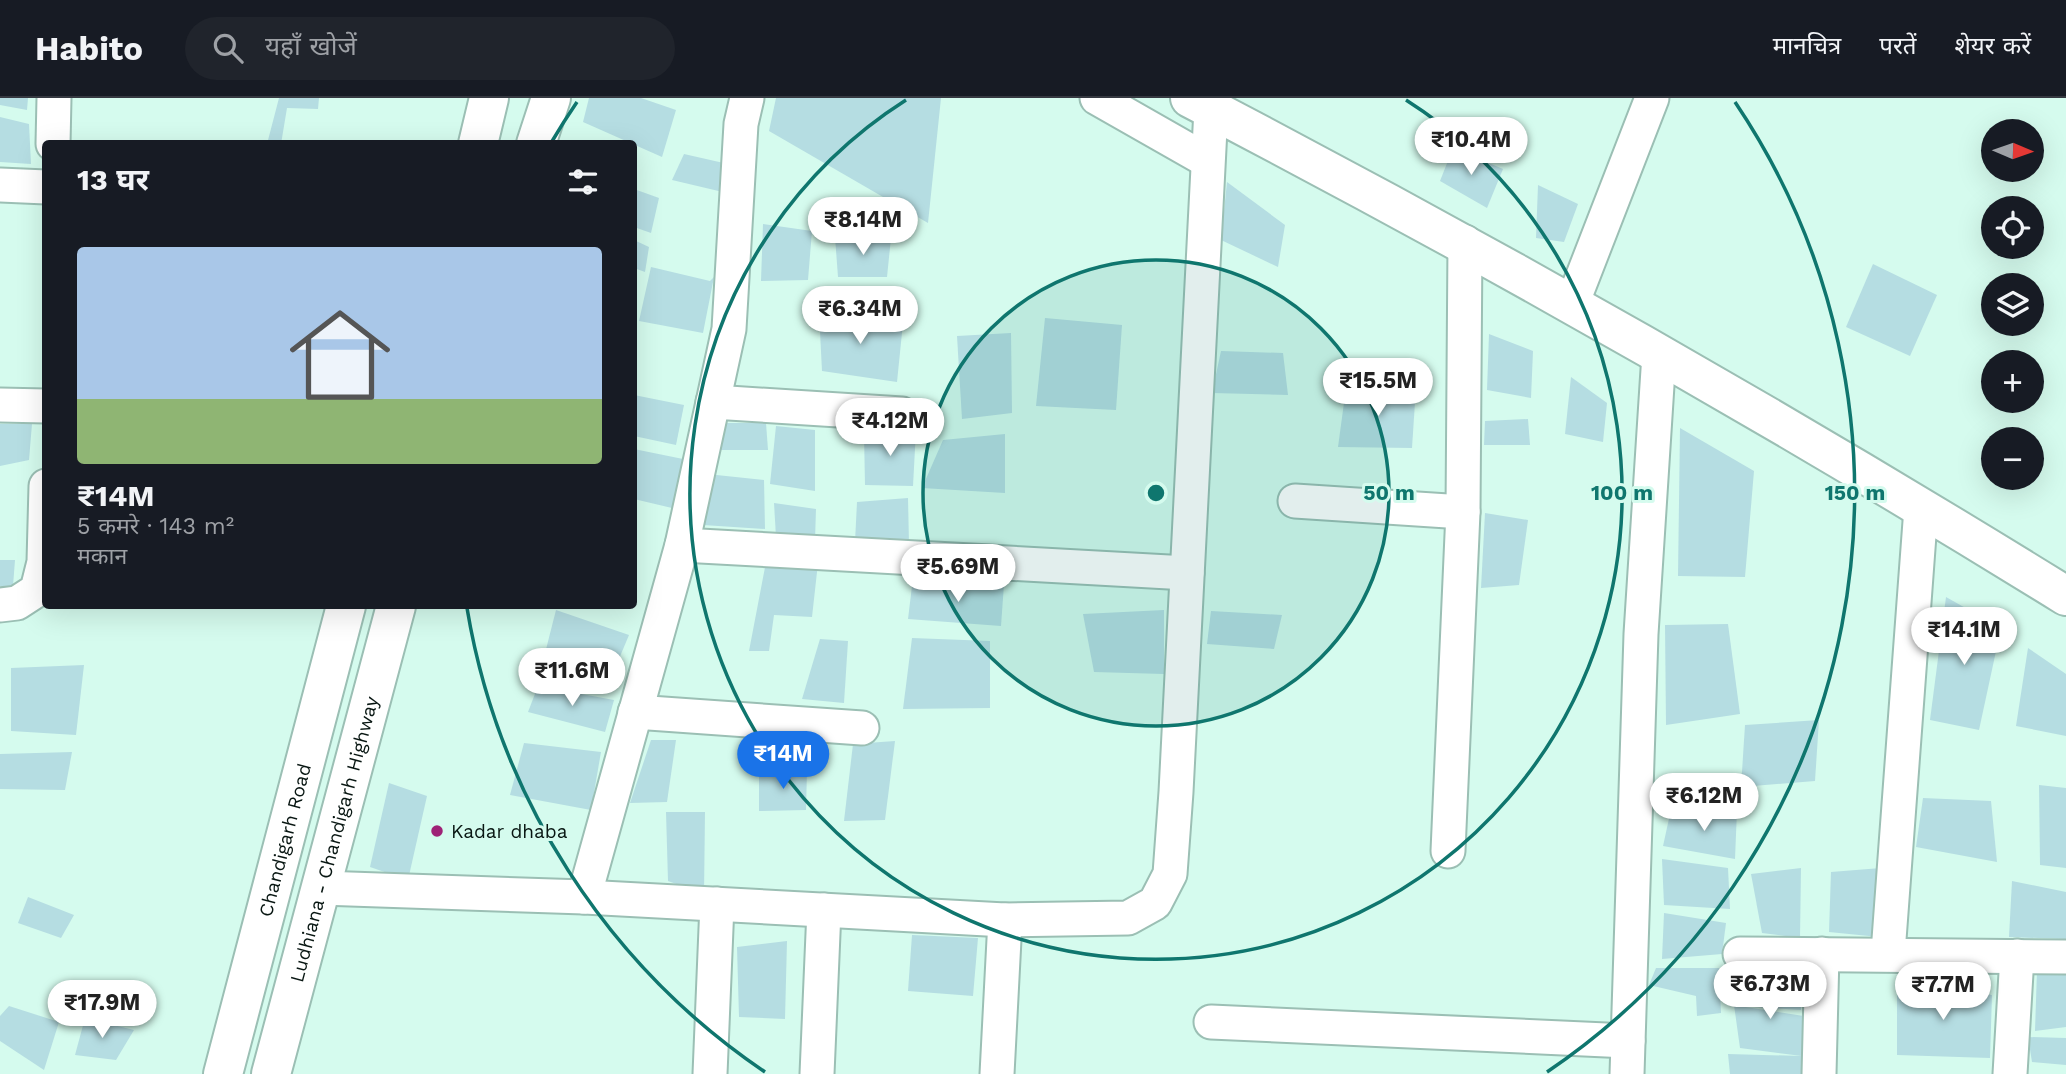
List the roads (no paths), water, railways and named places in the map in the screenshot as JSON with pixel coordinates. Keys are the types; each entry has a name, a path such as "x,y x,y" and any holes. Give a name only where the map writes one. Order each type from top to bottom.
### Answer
{"main road":[{"path":"479,140 489,98"},
{"path":"537,140 551,98"},
{"path":"1201,103 1465,242 1922,508 2066,596"},
{"name":"Chandigarh Road","path":"223,1074 344,609"},
{"name":"Ludhiana - Chandigarh Highway","path":"271,1074 395,609"}],"street":[{"path":"53,140 54,98"},
{"path":"584,897 682,545 729,328 741,124 747,98"},
{"path":"1097,98 1206,160"},
{"path":"1572,304 1652,98"},
{"path":"321,888 584,897 1005,920 1128,918 1155,903 1170,874 1206,160 1201,103"},
{"path":"0,185 42,187"},
{"path":"1448,851 1463,512 1465,242"},
{"path":"1626,1074 1641,634 1659,354"},
{"path":"713,402 902,414"},
{"path":"0,405 42,407"},
{"path":"1295,501 1463,512"},
{"path":"1888,953 1922,508"},
{"path":"682,545 1187,573"},
{"path":"0,605 17,603 37,590 42,570"},
{"path":"635,712 862,728"},
{"path":"710,1074 717,904"},
{"path":"817,1074 824,910"},
{"path":"997,1074 1005,920"},
{"path":"1740,954 1888,953 2066,957"},
{"path":"1819,1074 1822,954"},
{"path":"2010,1074 2017,956"},
{"path":"1211,1022 1628,1041"}],"place":[{"name":"Kadar dhaba","path":"437,831"}]}
